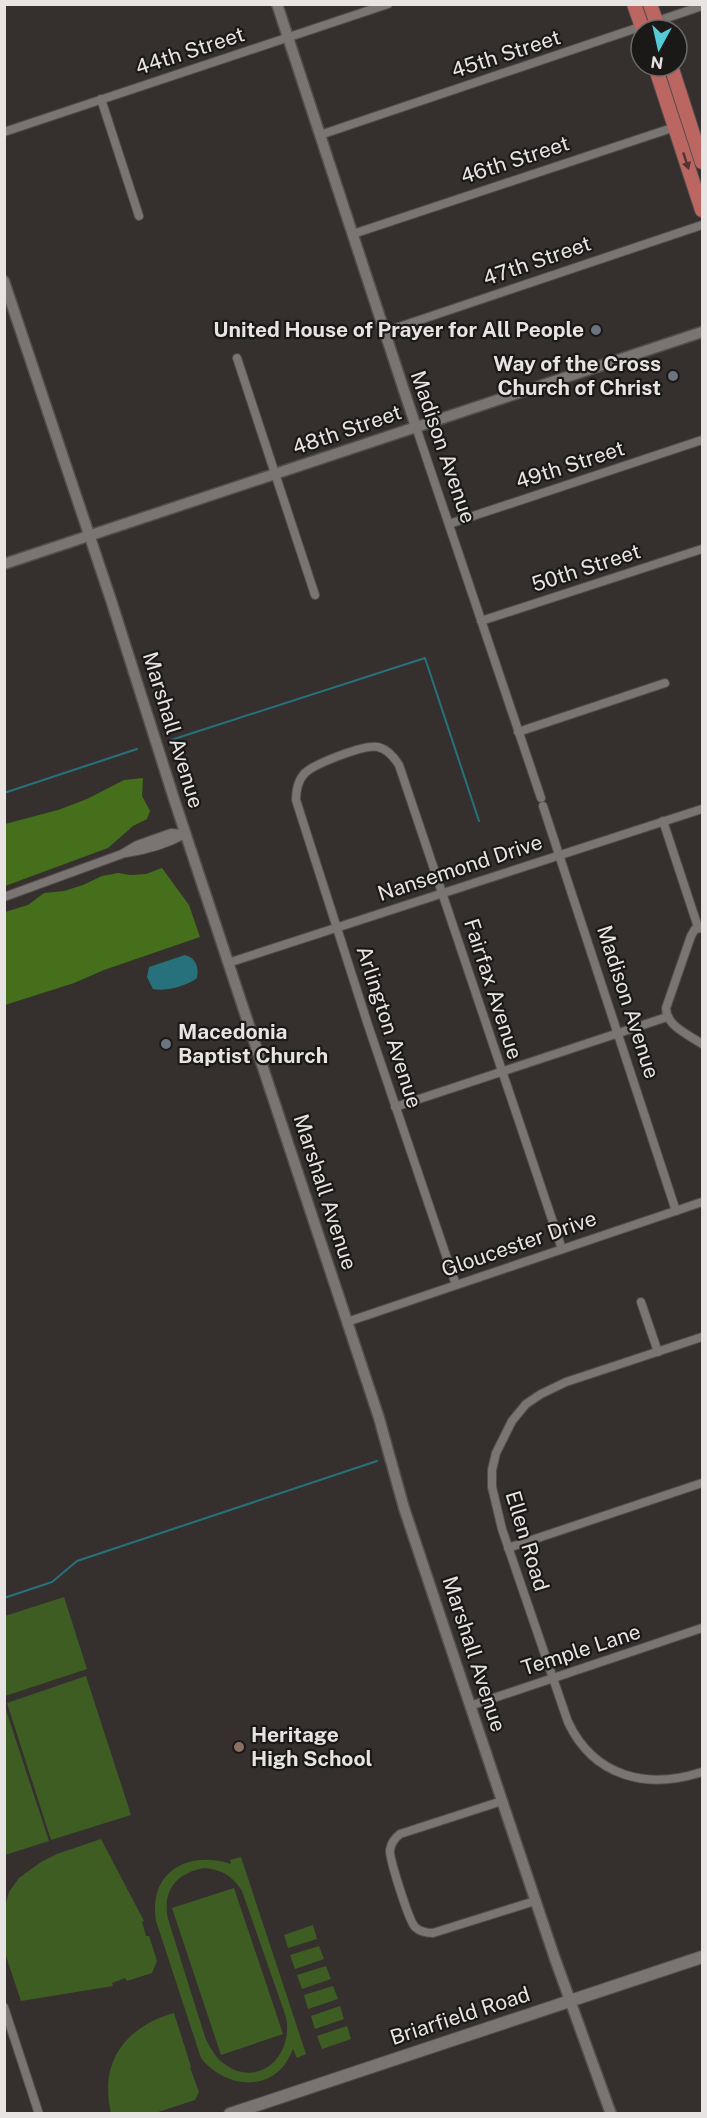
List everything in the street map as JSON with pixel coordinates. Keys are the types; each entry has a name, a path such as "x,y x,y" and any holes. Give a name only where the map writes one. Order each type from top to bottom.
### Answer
{"main road":[{"path":"659,78 702,210"},
{"path":"675,78 702,162"},
{"name":"Briarfield Road","path":"230,2114 245,2111 702,1957"}],"street":[{"name":"Madison Avenue","path":"277,4 676,1210"},
{"name":"44th Street","path":"4,132 388,4"},
{"name":"45th Street","path":"676,18 702,6"},
{"name":"45th Street","path":"320,135 629,34"},
{"path":"101,99 139,216"},
{"name":"46th Street","path":"353,234 690,123"},
{"name":"47th Street","path":"384,332 702,225"},
{"name":"Marshall Avenue","path":"4,281 379,1418 404,1508 535,1901 611,2114"},
{"name":"48th Street","path":"4,564 702,332"},
{"path":"237,358 315,595"},
{"name":"49th Street","path":"449,524 702,440"},
{"name":"50th Street","path":"481,621 702,549"},
{"path":"519,732 665,683"},
{"name":"Arlington Avenue","path":"380,747 366,747 313,766 300,779 296,801 395,1107 456,1285"},
{"name":"Fairfax Avenue","path":"380,747 390,753 399,765 562,1249"},
{"name":"Nansemond Drive","path":"228,963 702,808"},
{"path":"663,821 700,928 695,929 691,936 666,1008 667,1017 671,1023 702,1044"},
{"path":"4,897 122,854 137,845 171,833 186,834"},
{"path":"395,1107 667,1017"},
{"name":"Gloucester Drive","path":"347,1322 702,1202"},
{"path":"641,1302 658,1352"},
{"name":"Ellen Road","path":"702,1337 553,1387 526,1404 512,1420 496,1453 492,1478 493,1494 508,1548 572,1731 590,1754 608,1767 629,1776 652,1780 679,1778 702,1772"},
{"path":"508,1548 702,1483"},
{"name":"Temple Lane","path":"470,1706 702,1628"},
{"path":"502,1801 400,1834 392,1843 390,1856 411,1921 420,1931 433,1933 535,1901"},
{"path":"6,2013 39,2114"}],"green space":[{"path":"143,778 142,796 150,811 147,819 133,826 108,848 5,886 5,824 58,810 87,799 124,780"},
{"path":"162,868 189,905 200,937 104,970 74,983 5,1005 5,912 28,905 44,893 64,891 102,876 118,873 146,874"},
{"path":"64,1597 87,1669 5,1696 5,1616"},
{"path":"86,1676 131,1815 51,1840 7,1703"},
{"path":"4,1704 49,1841 5,1855 4,1855"},
{"path":"101,1839 144,1921 142,1922 146,1936 149,1936 157,1961 152,1973 127,1981 125,1978 112,1983 113,1986 21,2001 5,1953 5,1906 9,1892 19,1878 41,1862"},
{"path":"241,1857 306,2054 297,2058 293,2049 281,2069 261,2081 239,2082 228,2078 218,2073 201,2058 156,1921 155,1904 158,1889 174,1869 200,1860 215,1860 231,1864 230,1860","holes":["210,1869 231,1877 242,1891 286,2017 287,2031 279,2056 271,2065 260,2071 249,2073 236,2070 220,2061 211,2049 206,2040 168,1919 167,1900 173,1885 194,1870"]},
{"path":"234,1888 283,2034 221,2055 172,1908"},
{"path":"313,1925 317,1939 288,1948 284,1935"},
{"path":"319,1946 324,1959 295,1969 290,1955"},
{"path":"326,1966 331,1979 302,1989 297,1975"},
{"path":"333,1986 338,1999 308,2009 304,1995"},
{"path":"340,2006 344,2019 315,2029 311,2016"},
{"path":"174,2013 199,2092 195,2100 155,2113 111,2113 108,2095 109,2078 120,2049 129,2037 142,2027"},
{"path":"347,2026 351,2039 322,2049 317,2036"}],"water":[{"path":"185,955 196,963 197,978 176,988 153,989 147,977 149,967"}],"waterway":[{"path":"171,740 425,658 479,821"},
{"path":"4,793 137,749"},
{"path":"4,1598 52,1582 77,1561 377,1461"}],"place":[{"name":"United House of Prayer for All People","path":"596,330"},
{"name":"Way of the Cross Church of Christ","path":"673,376"},
{"name":"Macedonia Baptist Church","path":"166,1044"},
{"name":"Heritage High School","path":"239,1747"}]}
